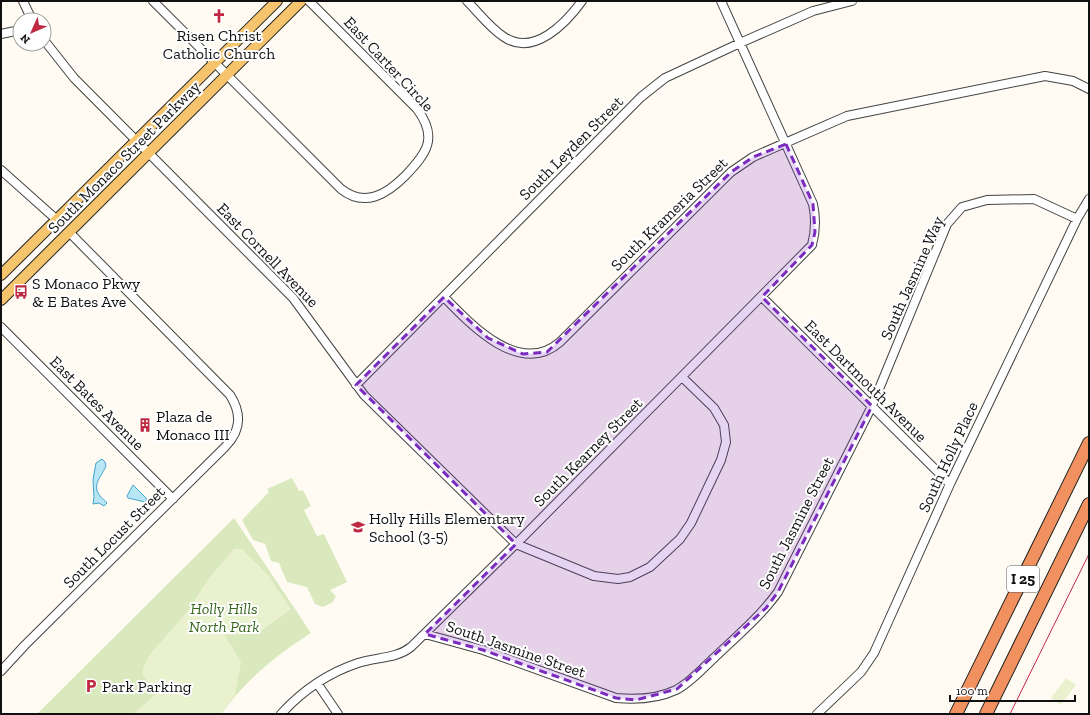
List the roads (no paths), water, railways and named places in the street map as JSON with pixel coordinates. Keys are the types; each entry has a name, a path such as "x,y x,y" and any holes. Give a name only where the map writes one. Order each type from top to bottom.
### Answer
{"highway":[{"name":"I 25","path":"956,714 1089,443"},
{"name":"I 25","path":"986,714 1089,504"}],"main road":[{"name":"South Monaco Street Parkway","path":"1,275 277,1"},
{"name":"South Monaco Street Parkway","path":"1,300 301,1"}],"street":[{"path":"23,1 28,12"},
{"name":"East Carter Circle","path":"153,1 346,193 361,199 376,198 394,187 422,158 426,151 428,136 424,117 309,1"},
{"path":"467,1 504,37 512,41 528,43 538,41 548,36 582,1"},
{"name":"South Kearney Street","path":"281,714 300,696 317,683 358,663 400,654 406,651 426,634 812,245 816,216 813,204 721,1"},
{"name":"South Leyden Street","path":"356,385 641,97 665,78 813,11 852,1"},
{"path":"1,34 12,32"},
{"name":"East Cornell Avenue","path":"52,50 67,70 136,141 293,298 309,317 356,385 516,544"},
{"name":"South Krameria Street","path":"444,297 470,323 488,338 523,354 540,354 547,352 560,342 731,172 753,157 786,144 847,116 1045,76 1072,81 1089,89"},
{"path":"1,170 57,220"},
{"name":"South Jasmine Way","path":"872,406 947,224 962,207 987,200 1034,199 1077,218"},
{"name":"South Holly Place","path":"817,714 862,672 874,654 950,484 1077,218 1089,199"},
{"name":"South Locust Street","path":"1,672 20,650 231,441 237,431 239,418 235,403 224,388 69,232"},
{"name":"East Dartmouth Avenue","path":"762,297 950,484"},
{"name":"East Bates Avenue","path":"1,327 173,499"},
{"path":"516,544 594,576 618,579 630,576 650,567 680,539 691,524 721,460 726,442 724,425 717,413 682,377"},
{"name":"South Jasmine Street","path":"426,634 483,650 616,698 636,700 656,697 677,689 693,677 761,613 778,592 872,406"},
{"path":"317,683 338,714"}],"water":[{"path":"102,459 106,466 98,481 97,488 100,496 107,503 104,506 99,503 93,504 93,480 96,463"},
{"path":"133,485 147,499 145,502 128,498 127,496"}],"tram line":[{"path":"1010,714 1089,554"}],"place":[{"name":"Risen Christ Catholic Church","path":"219,16"},
{"name":"S Monaco Pkwy & E Bates Ave","path":"21,292"},
{"name":"Plaza de Monaco III","path":"145,425"},
{"name":"Holly Hills Elementary School (3-5)","path":"358,527"},
{"name":"Park Parking","path":"91,686"}],"park label":[{"name":"Holly Hills North Park","path":"224,617"}]}
